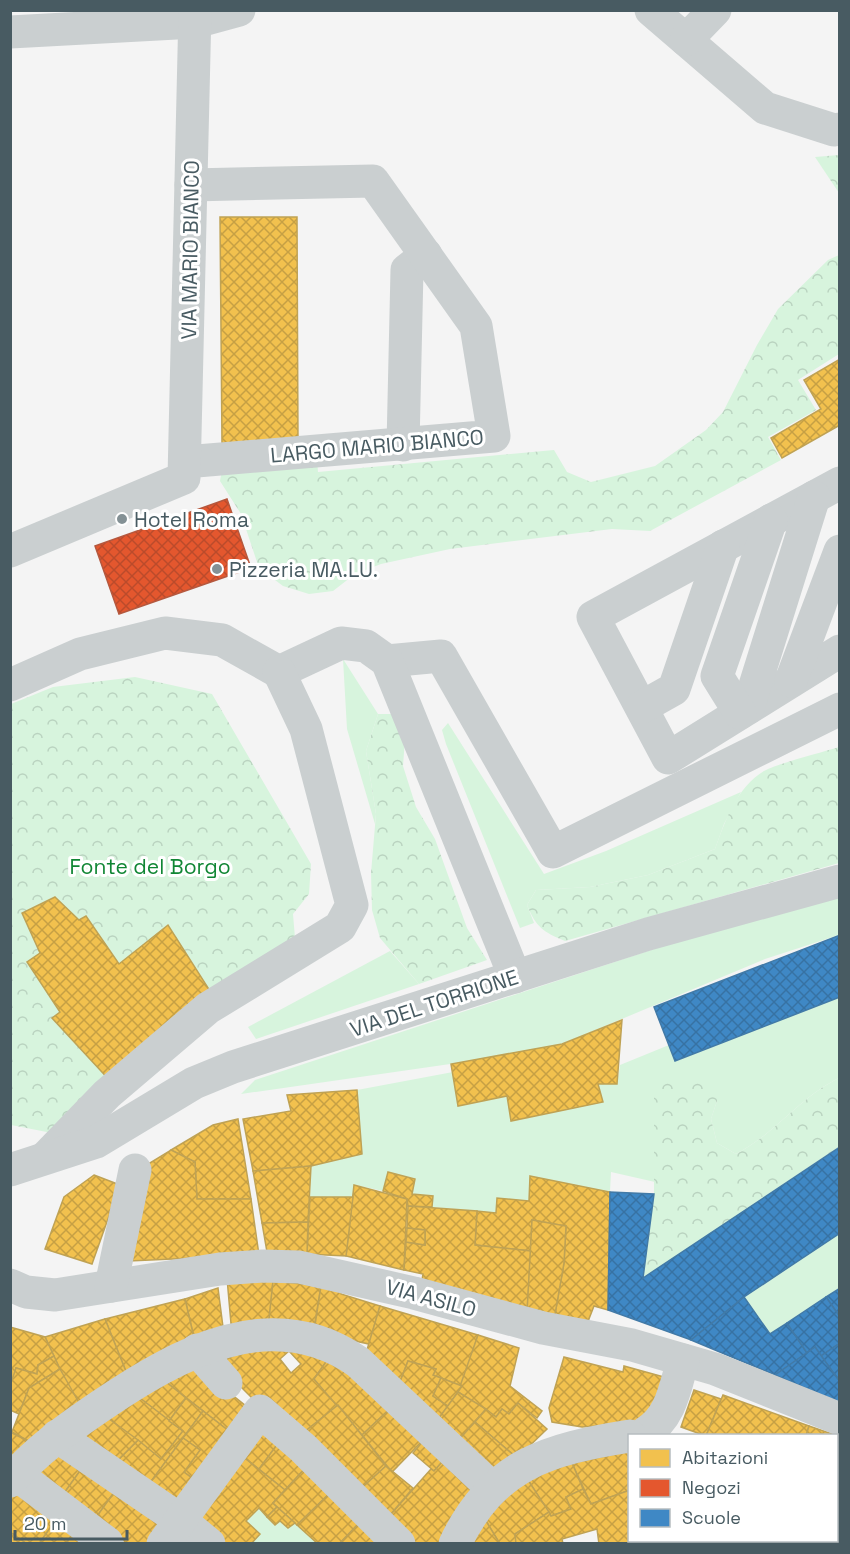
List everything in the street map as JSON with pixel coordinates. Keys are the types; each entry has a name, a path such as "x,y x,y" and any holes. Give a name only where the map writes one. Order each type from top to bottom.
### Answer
{"street":[{"path":"10,32 240,10"},
{"path":"651,10 765,108 834,130 840,129"},
{"path":"686,40 715,10"},
{"name":"VIA MARIO BIANCO","path":"185,470 195,16"},
{"name":"LARGO MARIO BIANCO","path":"10,551 185,470 495,436 476,326 373,181 191,185"},
{"path":"403,445 407,270 426,255"},
{"path":"827,490 592,616 668,758 839,650"},
{"path":"744,710 827,490"},
{"path":"744,710 717,676 771,520"},
{"path":"642,707 674,689 723,546"},
{"path":"791,681 840,551"},
{"path":"10,685 80,654 165,633 222,640 279,672 306,729 352,905 340,927 208,1008 107,1094 42,1160"},
{"path":"279,672 340,643 366,646 387,661 514,977"},
{"path":"387,661 441,656 553,852 840,708"},
{"name":"VIA DEL TORRIONE","path":"10,1170 96,1142 194,1083 234,1067 648,934 840,881"},
{"path":"111,1286 135,1170"},
{"name":"VIA ASILO","path":"10,1285 26,1292 55,1295 220,1269 263,1266 299,1267 403,1291 543,1328 632,1345 726,1373 840,1419"},
{"path":"107,1543 13,1478 37,1452 57,1436 151,1372 197,1350 255,1336 286,1334 316,1339 340,1349 358,1362 491,1487"},
{"path":"197,1350 226,1383"},
{"path":"643,1434 656,1426 668,1410 683,1360"},
{"path":"171,1532 260,1411 303,1448 399,1544"},
{"path":"57,1436 171,1532 208,1544"},
{"path":"455,1544 491,1487 524,1464 588,1442 628,1437"}],"green space":[{"path":"840,155 839,193 815,157"},
{"path":"839,255 839,354 798,380 816,410 768,437 781,460 650,531 612,529 450,549 381,564 355,574 333,591 309,594 283,586 259,568 241,514 220,481 222,470 317,459 318,472 554,450 567,472 591,482 655,466 706,430 723,412 778,309 828,260"},
{"path":"343,659 378,714 366,751 376,814 375,824 347,729"},
{"name":"Fonte del Borgo","path":"135,677 212,694 311,864 309,894 293,914 295,938 57,1134 11,1125 11,704 53,687"},
{"path":"378,714 393,714 405,739 403,766 416,807 435,839 467,928 487,960 419,984 380,938 372,910 371,873 376,814 366,751"},
{"path":"448,723 544,874 606,851 741,792 724,824 715,849 648,875 590,887 536,890 527,905 534,923 520,928 446,744 442,730"},
{"path":"839,747 839,863 565,941 551,935 534,919 527,905 536,890 590,887 648,875 715,849 739,795 755,778 764,771 779,765"},
{"path":"839,897 839,935 765,959 562,1044 478,1060 241,1094 255,1080 706,932"},
{"path":"390,951 419,984 256,1039 248,1027"},
{"path":"839,997 839,1078 812,1095 763,1136 736,1154 717,1143 711,1119 717,1101 654,1094 655,1182 611,1172 610,1192 530,1176 529,1201 497,1198 496,1213 432,1207 432,1196 412,1194 415,1179 388,1173 383,1191 355,1185 353,1197 310,1197 311,1166 362,1154 357,1090 453,1072 458,1106 507,1096 512,1121 602,1102 598,1084 617,1084 620,1065 669,1045 676,1061"},
{"path":"702,1075 716,1082 717,1101 711,1119 717,1143 736,1154 763,1136 812,1095 839,1078 839,1147 643,1278 644,1228 654,1194 654,1094 672,1077"},
{"path":"839,1233 839,1288 770,1334 744,1297"},
{"path":"259,1508 274,1525 280,1521 288,1528 295,1523 318,1543 251,1543 246,1521"}],"building: Abitazioni":[{"path":"220,217 297,217 298,443 222,443"},
{"path":"840,359 840,425 782,458 771,438 821,409 804,380"},
{"path":"55,897 79,920 86,916 119,964 168,925 212,994 113,1084 52,1018 60,1012 27,962 40,953 22,913"},
{"path":"622,1020 617,1084 598,1084 603,1102 511,1121 507,1096 458,1106 451,1064 562,1044"},
{"path":"357,1090 362,1154 311,1166 253,1171 243,1119 291,1111 287,1095"},
{"path":"238,1119 251,1199 197,1199 195,1162 171,1150 213,1125"},
{"path":"171,1150 195,1162 197,1199 251,1199 259,1255 129,1261 145,1166"},
{"path":"311,1166 308,1222 262,1223 253,1171"},
{"path":"388,1172 415,1179 412,1194 433,1196 432,1207 408,1206 407,1199 383,1191"},
{"path":"94,1175 120,1185 92,1264 45,1249 64,1197"},
{"path":"530,1176 610,1192 608,1310 594,1306 585,1329 554,1320 564,1263 566,1226 532,1220 531,1251 475,1245 477,1211 496,1213 497,1198 529,1201"},
{"path":"354,1185 407,1199 404,1270 346,1256"},
{"path":"310,1197 353,1197 346,1256 307,1254"},
{"path":"408,1206 477,1211 475,1245 531,1251 527,1313 421,1286 423,1274 404,1270 406,1242 425,1245 425,1230 407,1228"},
{"path":"532,1220 566,1226 564,1263 554,1320 527,1313"},
{"path":"308,1222 307,1254 267,1252 262,1223"},
{"path":"407,1228 425,1230 425,1245 406,1242"},
{"path":"227,1278 273,1281 268,1333 232,1335"},
{"path":"273,1281 321,1286 314,1328 268,1329"},
{"path":"321,1286 341,1289 341,1294 380,1306 369,1344 314,1332"},
{"path":"218,1288 224,1335 195,1342 185,1299"},
{"path":"185,1299 195,1342 127,1374 105,1319"},
{"path":"380,1306 478,1335 462,1386 433,1375 436,1369 408,1361 398,1387 364,1360"},
{"path":"105,1319 127,1374 82,1408 68,1387 45,1337"},
{"path":"10,1327 45,1337 54,1356 38,1365 37,1374 16,1368 12,1387"},
{"path":"478,1335 519,1348 510,1386 542,1411 537,1418 518,1403 509,1414 502,1409 496,1417 458,1392"},
{"path":"266,1338 335,1349 314,1379 338,1405 303,1433 265,1411 218,1364","holes":["289,1351 301,1364 291,1373 280,1359"]},
{"path":"335,1349 396,1403 362,1435 314,1379"},
{"path":"54,1356 60,1369 29,1388 19,1414 10,1410 10,1386 16,1368 37,1374 38,1365"},
{"path":"564,1357 623,1372 624,1366 664,1377 651,1422 582,1427 552,1422 549,1408"},
{"path":"187,1359 251,1410 234,1435 161,1378"},
{"path":"408,1361 436,1369 433,1375 441,1378 433,1396 448,1406 435,1424 398,1387"},
{"path":"60,1369 82,1408 36,1445 12,1432 29,1388"},
{"path":"161,1378 186,1398 169,1421 136,1395"},
{"path":"441,1378 462,1386 448,1406 433,1396"},
{"path":"694,1390 721,1399 707,1434 681,1427"},
{"path":"458,1392 486,1409 454,1445 433,1426"},
{"path":"136,1395 183,1431 161,1459 105,1416"},
{"path":"723,1395 809,1426 807,1434 707,1434"},
{"path":"186,1398 203,1411 144,1491 109,1469 138,1440 161,1459 183,1431 169,1421"},
{"path":"396,1403 429,1434 392,1472 362,1435"},
{"path":"518,1403 547,1429 517,1458 475,1422 486,1409 496,1417 502,1409 509,1414"},
{"path":"338,1405 386,1466 355,1494 303,1433"},
{"path":"203,1411 234,1435 200,1484 184,1472 200,1450 183,1438"},
{"path":"105,1416 138,1440 109,1469 68,1442"},
{"path":"264,1416 285,1434 259,1469 237,1452"},
{"path":"475,1422 517,1458 494,1481 454,1445"},
{"path":"809,1426 832,1434 807,1434"},
{"path":"10,1432 36,1445 10,1473"},
{"path":"285,1434 311,1462 285,1490 259,1469"},
{"path":"429,1434 450,1453 434,1471 413,1453"},
{"path":"183,1438 200,1450 184,1472 200,1484 179,1514 144,1491"},
{"path":"838,1438 840,1438 840,1480 838,1480"},
{"path":"65,1446 87,1461 62,1496 30,1473"},
{"path":"628,1451 628,1491 591,1504 572,1463"},
{"path":"237,1452 285,1490 273,1503 277,1507 267,1517 259,1508 246,1521 260,1534 251,1544 212,1544 187,1521"},
{"path":"450,1453 483,1485 447,1544 406,1544 384,1522 431,1469 434,1471"},
{"path":"87,1461 120,1484 95,1519 62,1496"},
{"path":"311,1462 334,1489 297,1525 273,1503"},
{"path":"572,1463 583,1489 566,1497 571,1509 551,1516 526,1477"},
{"path":"386,1466 413,1488 384,1522 355,1494"},
{"path":"526,1477 549,1512 515,1534 518,1543 500,1544 483,1516"},
{"path":"838,1480 840,1480 840,1525 838,1526"},
{"path":"23,1482 61,1512 39,1544 27,1544 10,1532 10,1497"},
{"path":"120,1484 168,1518 151,1544 128,1544 95,1519"},
{"path":"334,1489 363,1519 339,1544 318,1544 297,1525"},
{"path":"583,1489 591,1504 628,1491 628,1542 660,1542 660,1544 599,1544 597,1529 562,1539 563,1544 516,1544 515,1534 549,1512 551,1516 571,1509 566,1497"},
{"path":"277,1507 295,1523 288,1528 280,1521 275,1525 267,1517"},
{"path":"61,1512 78,1525 66,1544 39,1544"},
{"path":"483,1516 500,1544 464,1544"},
{"path":"363,1519 387,1544 339,1544"},
{"path":"78,1525 101,1544 66,1544"},
{"path":"10,1532 27,1544 10,1544"},
{"path":"702,1542 816,1542 813,1544 703,1544"}],"building: Negozi":[{"path":"227,499 251,568 119,614 95,546"}],"building: Scuole":[{"path":"840,935 840,997 675,1061 654,1007"},
{"path":"840,1147 840,1233 744,1297 691,1340 608,1310 610,1192 654,1194 643,1278"},
{"path":"840,1288 840,1317 826,1297"},
{"path":"744,1297 770,1334 787,1323 807,1353 775,1375 691,1340"},
{"path":"826,1297 840,1317 840,1343 821,1356 815,1347 807,1353 787,1323"},
{"path":"840,1343 840,1382 821,1356"},
{"path":"815,1347 840,1382 840,1403 775,1375"}],"place":[{"name":"Hotel Roma","path":"122,519"},
{"name":"Pizzeria MA.LU.","path":"217,569"}]}
